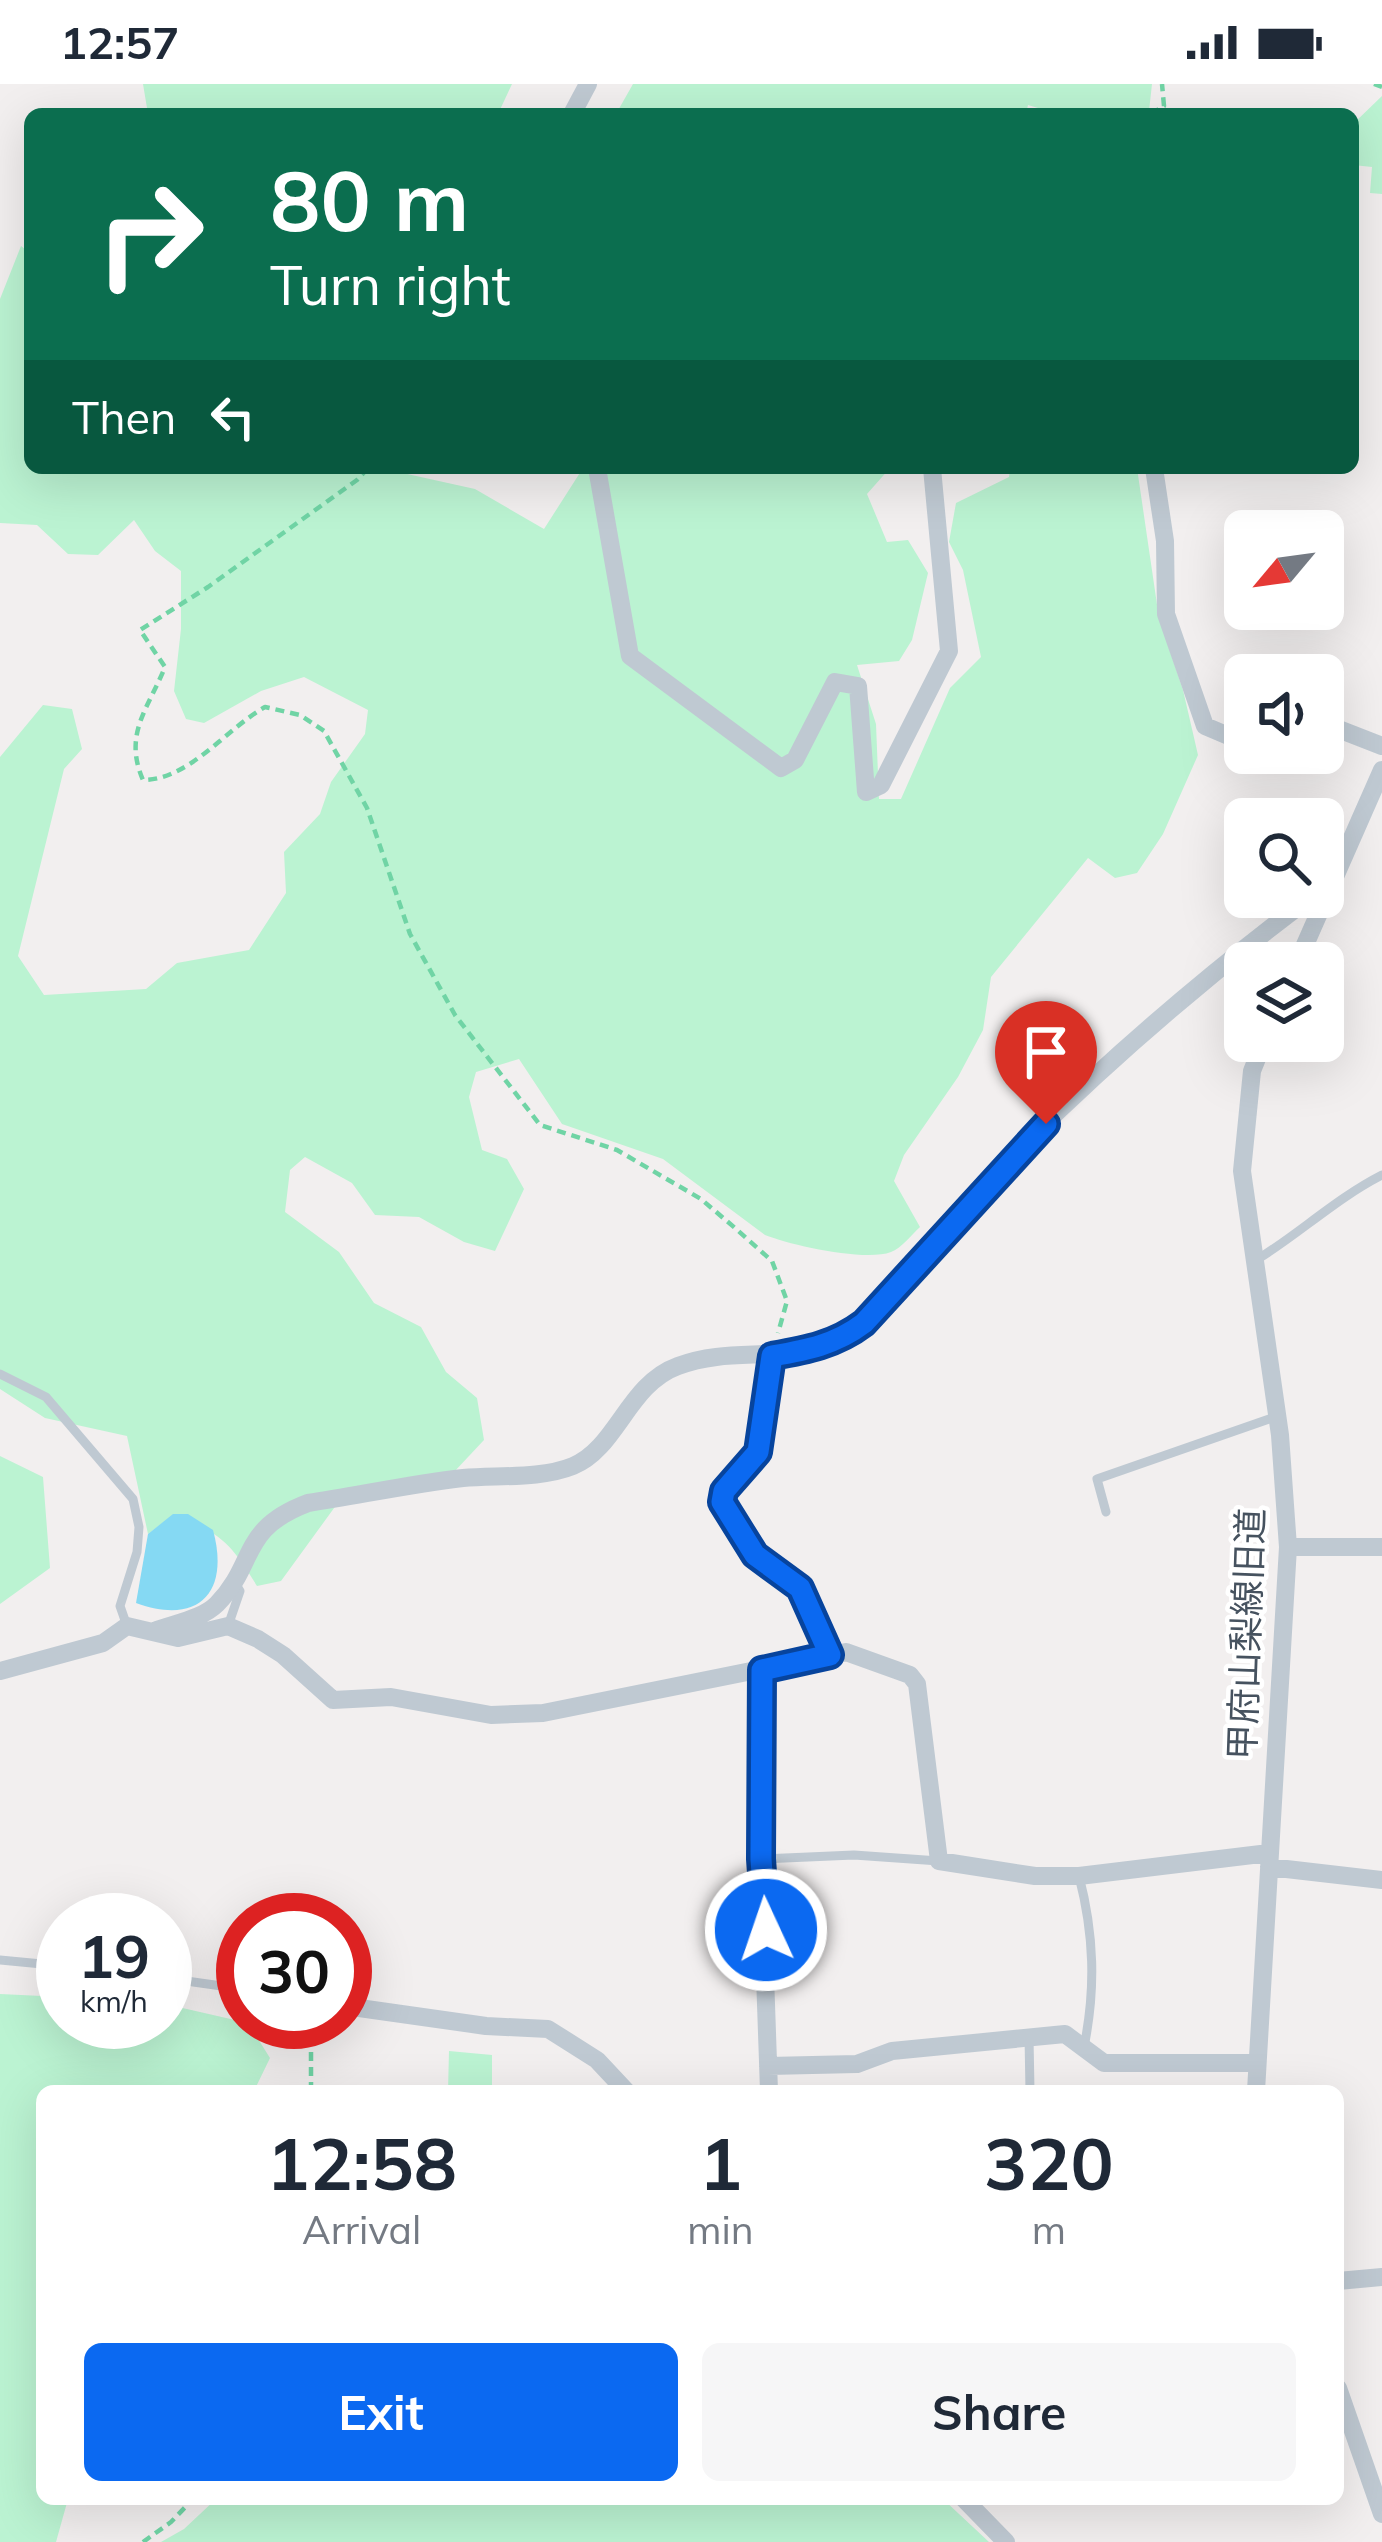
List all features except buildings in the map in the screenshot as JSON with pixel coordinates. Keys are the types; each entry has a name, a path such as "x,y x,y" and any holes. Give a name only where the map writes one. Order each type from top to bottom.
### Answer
{"street":[{"path":"598,474 630,656 781,768 795,760 835,682 858,686 866,792 881,785 949,651 933,474"},
{"path":"1155,474 1166,541 1166,614 1205,726 1224,734"},
{"path":"1344,731 1382,746"},
{"path":"1344,849 1382,770"},
{"path":"157,1630 208,1612 220,1601 260,1530 292,1509 438,1482 573,1466 590,1455 653,1378 671,1368 692,1361 817,1348 846,1336 864,1323 1022,1147 1080,1091 1215,969 1282,918"},
{"name":"甲府山梨線旧道","path":"1256,1062 1242,1152 1288,1547 1256,2085"},
{"path":"1288,1547 1382,1547"},
{"path":"0,1671 104,1643 127,1626 178,1637 228,1626 284,1655 333,1700 391,1697 491,1715 544,1713 846,1652 910,1675 917,1684 939,1861 1035,1876 1079,1876 1269,1860 1382,1880"},
{"path":"762,1670 761,1859 769,2085"},
{"path":"372,2010 485,2026 548,2029 597,2060 620,2085"},
{"path":"768,2066 857,2064 892,2051 1065,2034 1104,2063 1256,2063"},
{"path":"1344,2280 1382,2277"},
{"path":"1344,2405 1382,2514"},
{"path":"970,2505 1006,2542"}],"lane":[{"path":"1253,1262 1382,1175"},
{"path":"772,1356 758,1452 724,1491 722,1502 755,1555 800,1588 830,1655"},
{"path":"0,1374 46,1396 133,1499 140,1527 120,1606 127,1626"},
{"path":"1106,1512 1097,1478 1276,1417"},
{"path":"228,1626 240,1591 232,1579"},
{"path":"761,1859 854,1855 939,1861"},
{"path":"1079,1876 1094,1954 1092,2008 1084,2047"},
{"path":"0,1960 36,1963"},
{"path":"1029,2037 1030,2085"}],"path":[{"path":"1374,84 1382,87"},
{"path":"362,474 208,587 140,630 165,667 135,734 133,757 143,780 165,780 265,707 301,715 324,730 367,808 410,934 455,1015 540,1125 617,1150 701,1199 772,1261 787,1300 772,1356"},
{"path":"310,2085 311,2049"},
{"path":"143,2542 187,2505"}],"green space":[{"path":"143,84 512,84 501,108 147,108"},
{"path":"633,84 1152,84 1149,108 619,108"},
{"path":"1382,96 1382,194 1370,193 1372,167 1359,166 1359,118"},
{"path":"21,246 24,474 407,474 475,489 544,529 579,474 885,474 867,494 887,542 908,540 928,573 912,640 899,661 857,665 876,724 879,799 901,799 950,688 981,657 963,570 949,542 956,503 1009,474 1138,474 1159,618 1198,755 1163,834 1137,873 1115,878 1088,858 991,977 983,1030 958,1077 904,1155 894,1181 920,1227 895,1250 879,1255 846,1254 765,1235 663,1159 562,1124 519,1059 476,1072 469,1097 482,1150 507,1159 524,1189 495,1251 464,1242 419,1217 375,1215 352,1183 305,1157 290,1170 285,1212 339,1252 374,1303 421,1327 446,1372 477,1398 484,1440 454,1472 345,1493 281,1581 257,1586 223,1541 173,1515 148,1534 127,1436 45,1418 0,1389 0,757 43,705 72,709 82,749 64,769 18,956 44,995 146,989 177,963 249,950 286,893 284,852 320,814 331,782 365,734 368,710 304,677 261,691 204,723 186,719 174,691 181,571 155,551 134,520 98,555 68,554 37,525 0,523 0,299"},
{"path":"0,1456 43,1477 50,1568 0,1604"},
{"path":"0,1994 36,1996 36,2049 192,2049 192,2010 216,2016 216,2049 264,2049 270,2058 257,2085 36,2085 36,2505 66,2505 56,2542 0,2542"},
{"path":"449,2051 492,2055 492,2085 448,2085"},
{"path":"210,2505 949,2505 989,2542 161,2542"}],"water":[{"path":"173,1514 188,1514 213,1530 217,1571 213,1586 193,1606 177,1610 136,1603 148,1534"}],"route":[{"path":"766,1930 761,1859 762,1670 830,1655 800,1588 755,1555 722,1502 724,1491 758,1452 772,1356 817,1348 864,1323 1046,1124"}]}
